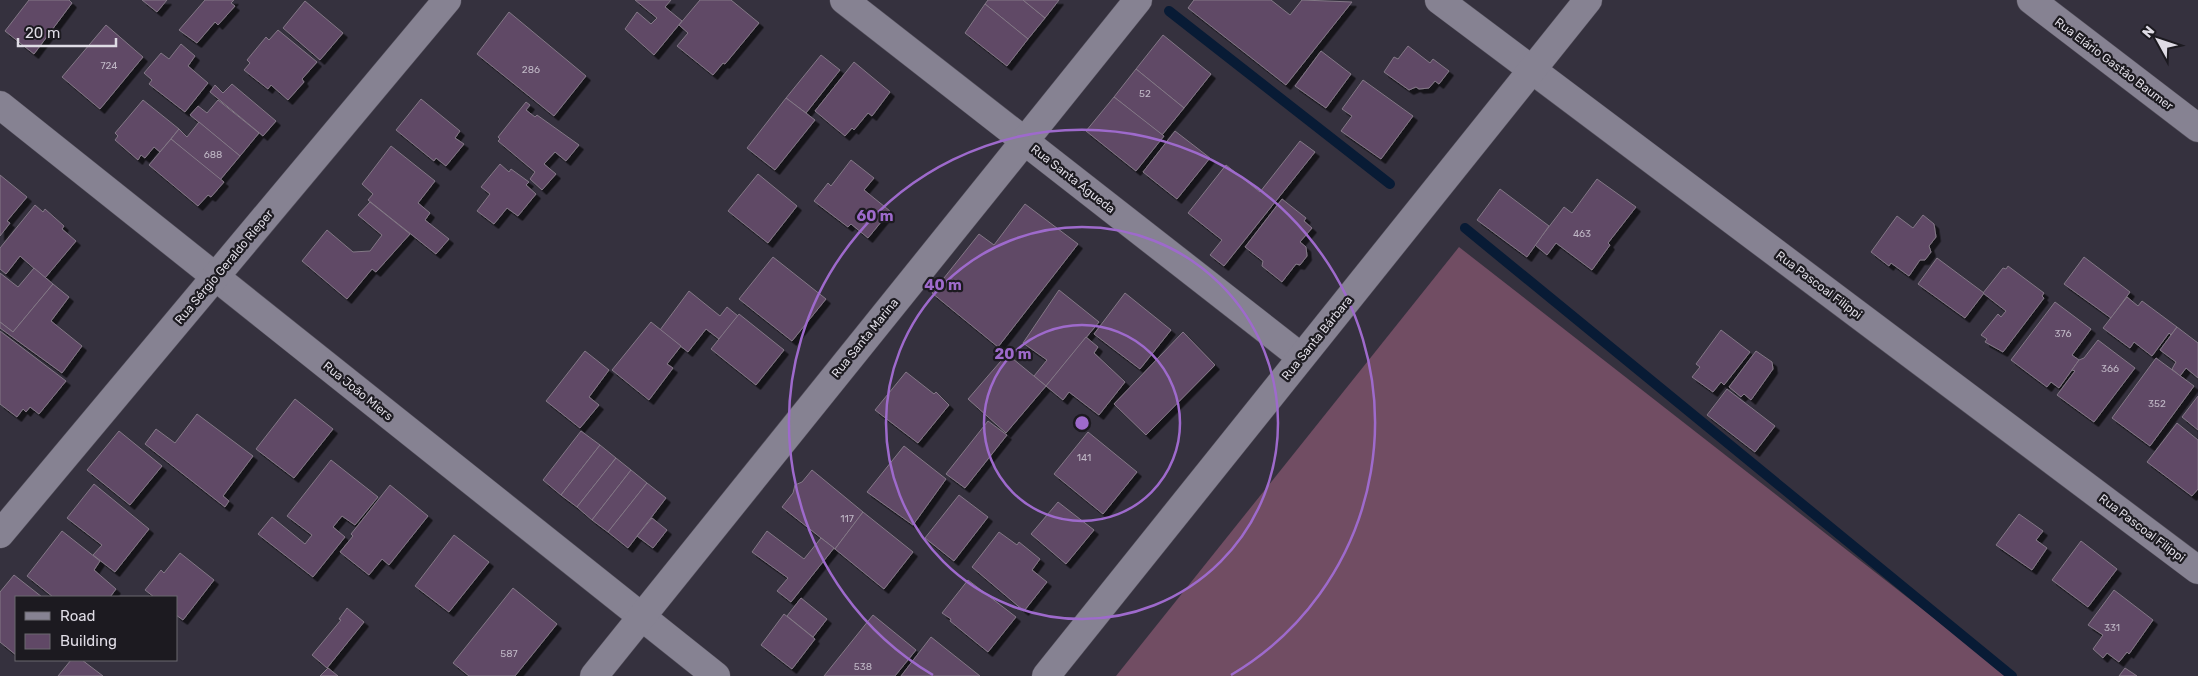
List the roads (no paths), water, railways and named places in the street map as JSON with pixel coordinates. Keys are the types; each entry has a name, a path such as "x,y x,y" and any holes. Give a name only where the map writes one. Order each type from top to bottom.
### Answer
{"street":[{"name":"Rua Sérgio Geraldo Rieper","path":"0,534 447,0"},
{"name":"Rua Santa Águeda","path":"844,0 1301,357"},
{"name":"Rua Santa Marina","path":"594,676 1138,0"},
{"name":"Rua Pascoal Filippi","path":"1439,0 2198,570"},
{"name":"Rua Santa Bárbara","path":"1046,676 1588,0"},
{"name":"Rua Elário Gastão Baumer","path":"2030,0 2198,128"},
{"name":"Rua João Miers","path":"0,106 716,676"}],"waterway":[{"path":"1169,11 1390,184"},
{"path":"1465,228 2012,676"}]}
